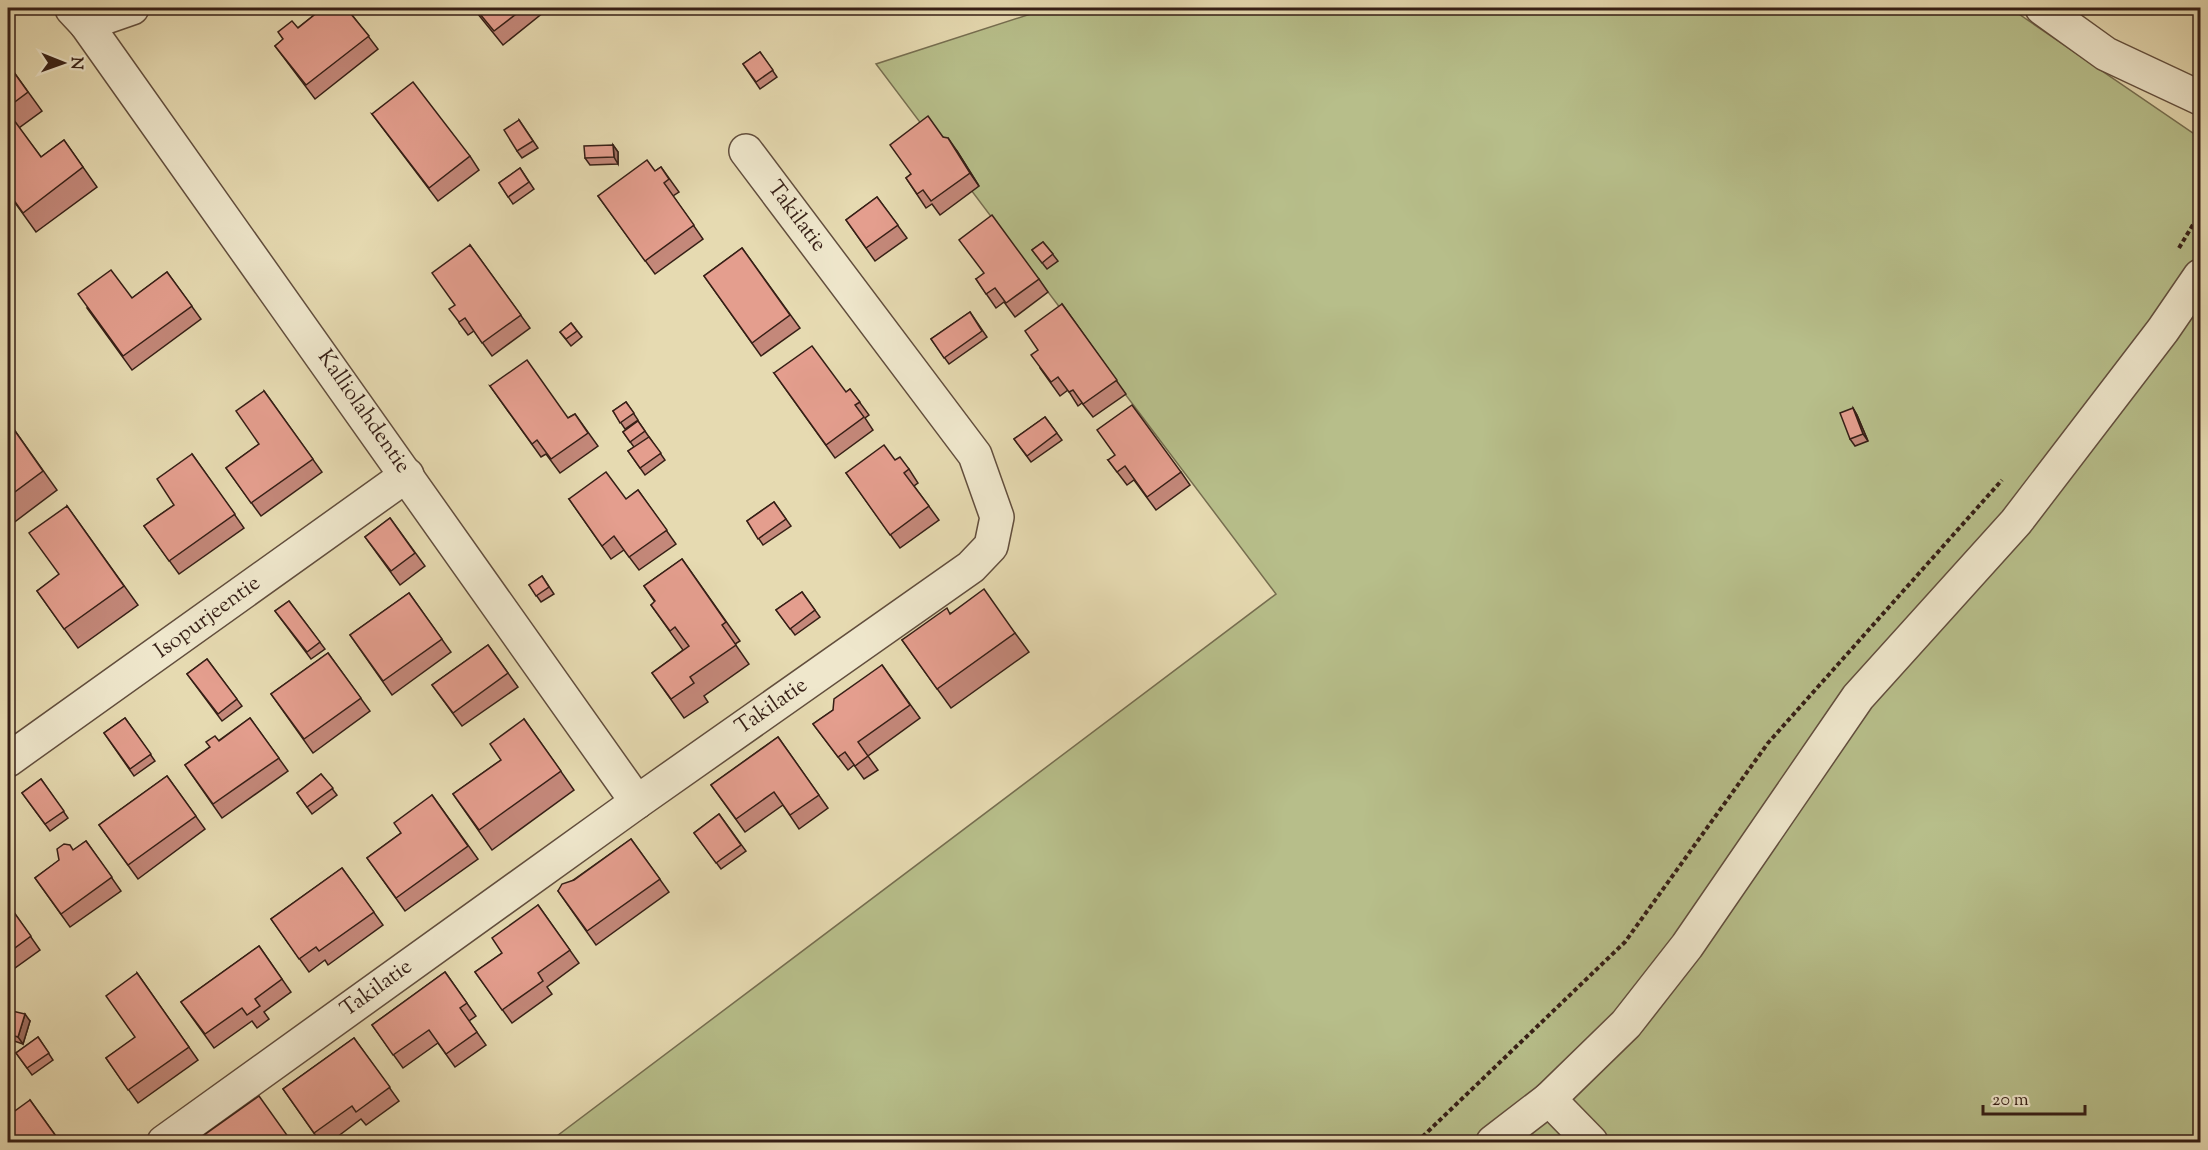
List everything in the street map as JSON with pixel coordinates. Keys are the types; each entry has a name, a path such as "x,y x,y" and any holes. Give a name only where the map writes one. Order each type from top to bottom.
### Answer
{"street":[{"path":"79,16 132,8"},
{"path":"2042,8 2106,54 2200,98"},
{"name":"Kalliolahdentie","path":"79,16 637,802"},
{"name":"Takilatie","path":"164,1143 637,802 971,567 991,546 997,517 975,455 746,151"},
{"path":"1493,1143 1549,1099 1626,1024 1687,946 1858,697 2016,522 2163,330 2200,276"},
{"name":"Isopurjeentie","path":"12,746 407,475"},
{"path":"1549,1099 1591,1143"}],"green space":[{"path":"1049,8 2010,8 2200,138 2200,1142 549,1142 1276,594 876,64"}],"building":[{"path":"323,8 346,8 369,36 306,85 275,46 283,39 278,32 292,21 298,28"},
{"path":"475,8 524,8 494,31"},
{"path":"760,52 773,70 756,82 743,64"},
{"path":"8,64 28,92 8,107"},
{"path":"413,82 470,156 429,188 372,114"},
{"path":"8,112 41,157 64,140 83,167 23,213 8,192"},
{"path":"928,116 943,137 948,138 970,173 931,201 923,190 917,194 906,178 911,174 890,145"},
{"path":"519,120 533,141 517,151 504,130"},
{"path":"613,145 614,157 585,158 584,146"},
{"path":"647,160 655,171 661,167 669,179 664,183 694,225 645,261 598,196"},
{"path":"520,168 529,182 508,197 499,183"},
{"path":"877,197 898,225 866,248 846,220"},
{"path":"992,215 1039,279 1006,303 995,288 986,294 976,279 984,273 959,240"},
{"path":"1043,242 1053,254 1042,263 1032,250"},
{"path":"470,245 521,315 482,343 465,318 459,322 449,309 455,305 432,273"},
{"path":"742,248 790,315 752,343 704,276"},
{"path":"111,270 132,298 167,272 192,306 123,356 78,294"},
{"path":"1062,304 1117,380 1083,404 1073,390 1069,392 1058,377 1051,382 1031,355 1038,350 1025,331"},
{"path":"970,312 982,331 944,358 931,339"},
{"path":"571,323 577,331 566,339 560,332"},
{"path":"812,346 846,392 850,389 860,402 855,405 864,417 826,445 774,373"},
{"path":"527,360 568,418 575,414 588,433 551,459 537,440 532,444 490,386"},
{"path":"264,391 313,459 251,503 226,468 259,444 236,411"},
{"path":"626,402 634,413 620,423 613,411"},
{"path":"1132,405 1181,472 1147,497 1125,466 1117,472 1108,460 1115,455 1097,430"},
{"path":"1853,408 1863,434 1850,439 1840,413"},
{"path":"1045,417 1057,433 1027,456 1014,439"},
{"path":"8,421 43,471 8,497"},
{"path":"638,421 645,431 630,442 623,432"},
{"path":"649,437 661,453 640,468 628,451"},
{"path":"884,445 895,460 900,457 909,469 904,473 929,506 890,535 846,473"},
{"path":"192,454 235,514 169,561 144,526 174,505 157,479"},
{"path":"606,472 626,499 638,490 667,530 629,557 614,536 602,546 569,499"},
{"path":"774,502 786,519 758,539 747,521"},
{"path":"67,506 124,586 64,629 37,591 59,574 29,533"},
{"path":"390,518 415,553 391,571 365,537"},
{"path":"682,559 726,622 722,625 736,645 690,677 694,683 671,699 652,673 689,646 675,627 670,631 651,605 655,601 644,586"},
{"path":"542,576 549,587 536,596 529,585"},
{"path":"984,589 1015,633 937,689 902,640 947,608 950,614"},
{"path":"802,592 815,610 790,629 776,610"},
{"path":"409,593 442,639 383,681 350,635"},
{"path":"289,601 320,642 307,652 275,611"},
{"path":"488,645 508,673 453,713 432,685"},
{"path":"328,653 361,698 304,739 271,694"},
{"path":"207,659 237,699 218,714 187,674"},
{"path":"882,665 910,705 858,742 868,756 855,766 845,752 838,757 813,724 833,710 834,699"},
{"path":"125,718 151,754 130,769 104,733"},
{"path":"250,718 279,758 213,804 185,765 210,747 206,742 215,736 219,741"},
{"path":"524,719 561,771 479,830 453,794 501,760 490,744"},
{"path":"778,737 819,795 790,815 774,792 736,819 711,785"},
{"path":"321,774 333,788 307,807 297,793"},
{"path":"167,776 196,816 128,865 99,825"},
{"path":"41,779 64,811 45,824 22,793"},
{"path":"432,795 468,846 396,898 367,858 401,833 394,823"},
{"path":"719,814 741,845 716,863 694,833"},
{"path":"631,839 660,879 587,931 558,891 562,884 574,880"},
{"path":"86,841 112,877 61,914 35,878 59,860 57,849 64,844 70,845 73,850"},
{"path":"342,868 374,912 319,951 316,947 299,959 271,919"},
{"path":"8,904 31,936 8,953"},
{"path":"538,905 570,950 538,973 543,981 502,1010 475,972 502,953 492,938"},
{"path":"259,946 282,979 255,999 260,1006 247,1015 242,1008 205,1034 181,1002"},
{"path":"445,972 467,1003 460,1008 477,1032 446,1054 429,1030 393,1055 372,1025"},
{"path":"137,973 189,1047 128,1090 106,1058 135,1037 106,996"},
{"path":"8,1010 25,1014 18,1037 8,1034"},
{"path":"38,1037 49,1053 27,1068 16,1053"},
{"path":"354,1038 390,1087 356,1112 352,1106 314,1133 283,1089"},
{"path":"259,1096 289,1138 282,1143 193,1143"},
{"path":"30,1100 58,1139 53,1143 8,1143 8,1116"}]}
